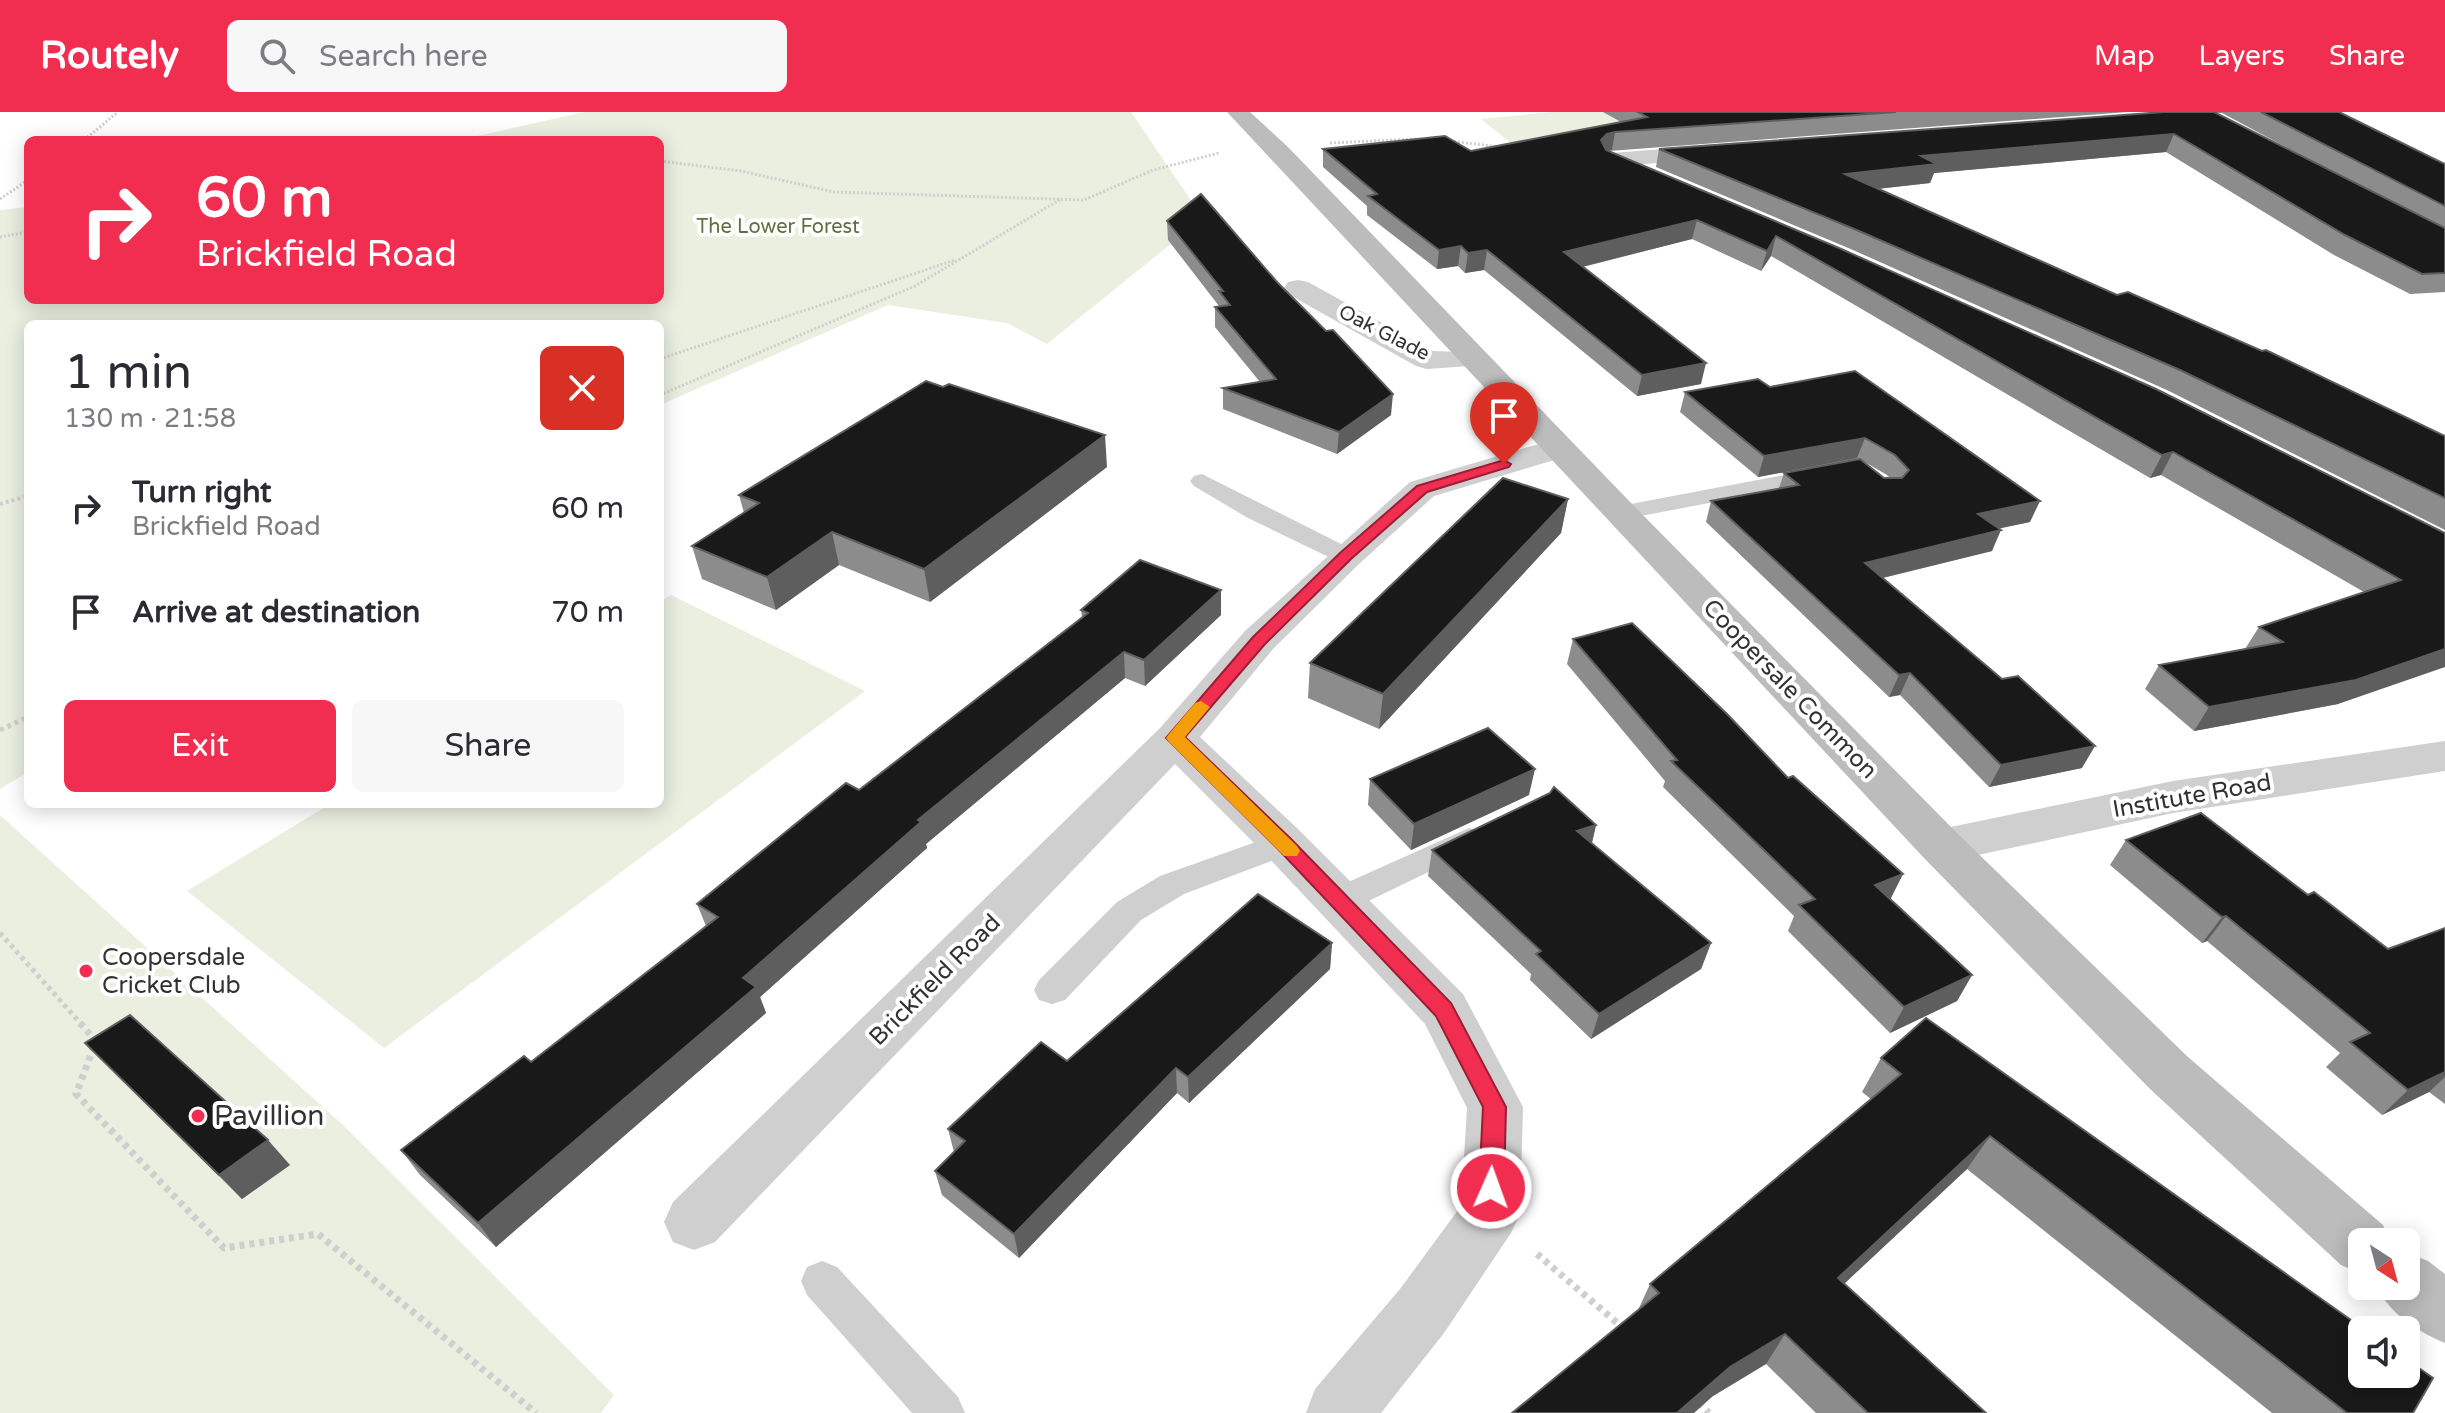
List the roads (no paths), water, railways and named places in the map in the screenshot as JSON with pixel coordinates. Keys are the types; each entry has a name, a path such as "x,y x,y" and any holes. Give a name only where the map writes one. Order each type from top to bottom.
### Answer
{"street":[{"name":"Coopersale Common","path":"1239,112 1941,846 2169,1073 2348,1233"},
{"path":"1670,185 1612,160 1735,150"},
{"name":"Oak Glade","path":"1298,288 1427,360 1474,359"},
{"name":"Brickfield Road","path":"694,1222 1175,738 1259,640 1346,556 1422,489 1559,448"},
{"path":"1175,738 1284,844 1444,1009 1495,1107 1490,1214 1422,1311 1339,1413"},
{"name":"Institute Road","path":"1941,846 2173,797 2445,756"},
{"path":"2420,1293 2445,1312"}],"lane":[{"path":"1239,112 1250,112"},
{"path":"1620,513 1843,470"},
{"path":"1202,481 1257,513 1346,556"},
{"path":"1338,901 1490,828"},
{"path":"1052,990 1129,911 1172,885 1284,844"},
{"path":"822,1281 942,1413"}],"place":[{"name":"Coopersdale Cricket Club","path":"86,971"},
{"name":"Pavillion","path":"198,1116"}],"park label":[{"name":"The Lower Forest","path":"778,227"}]}
